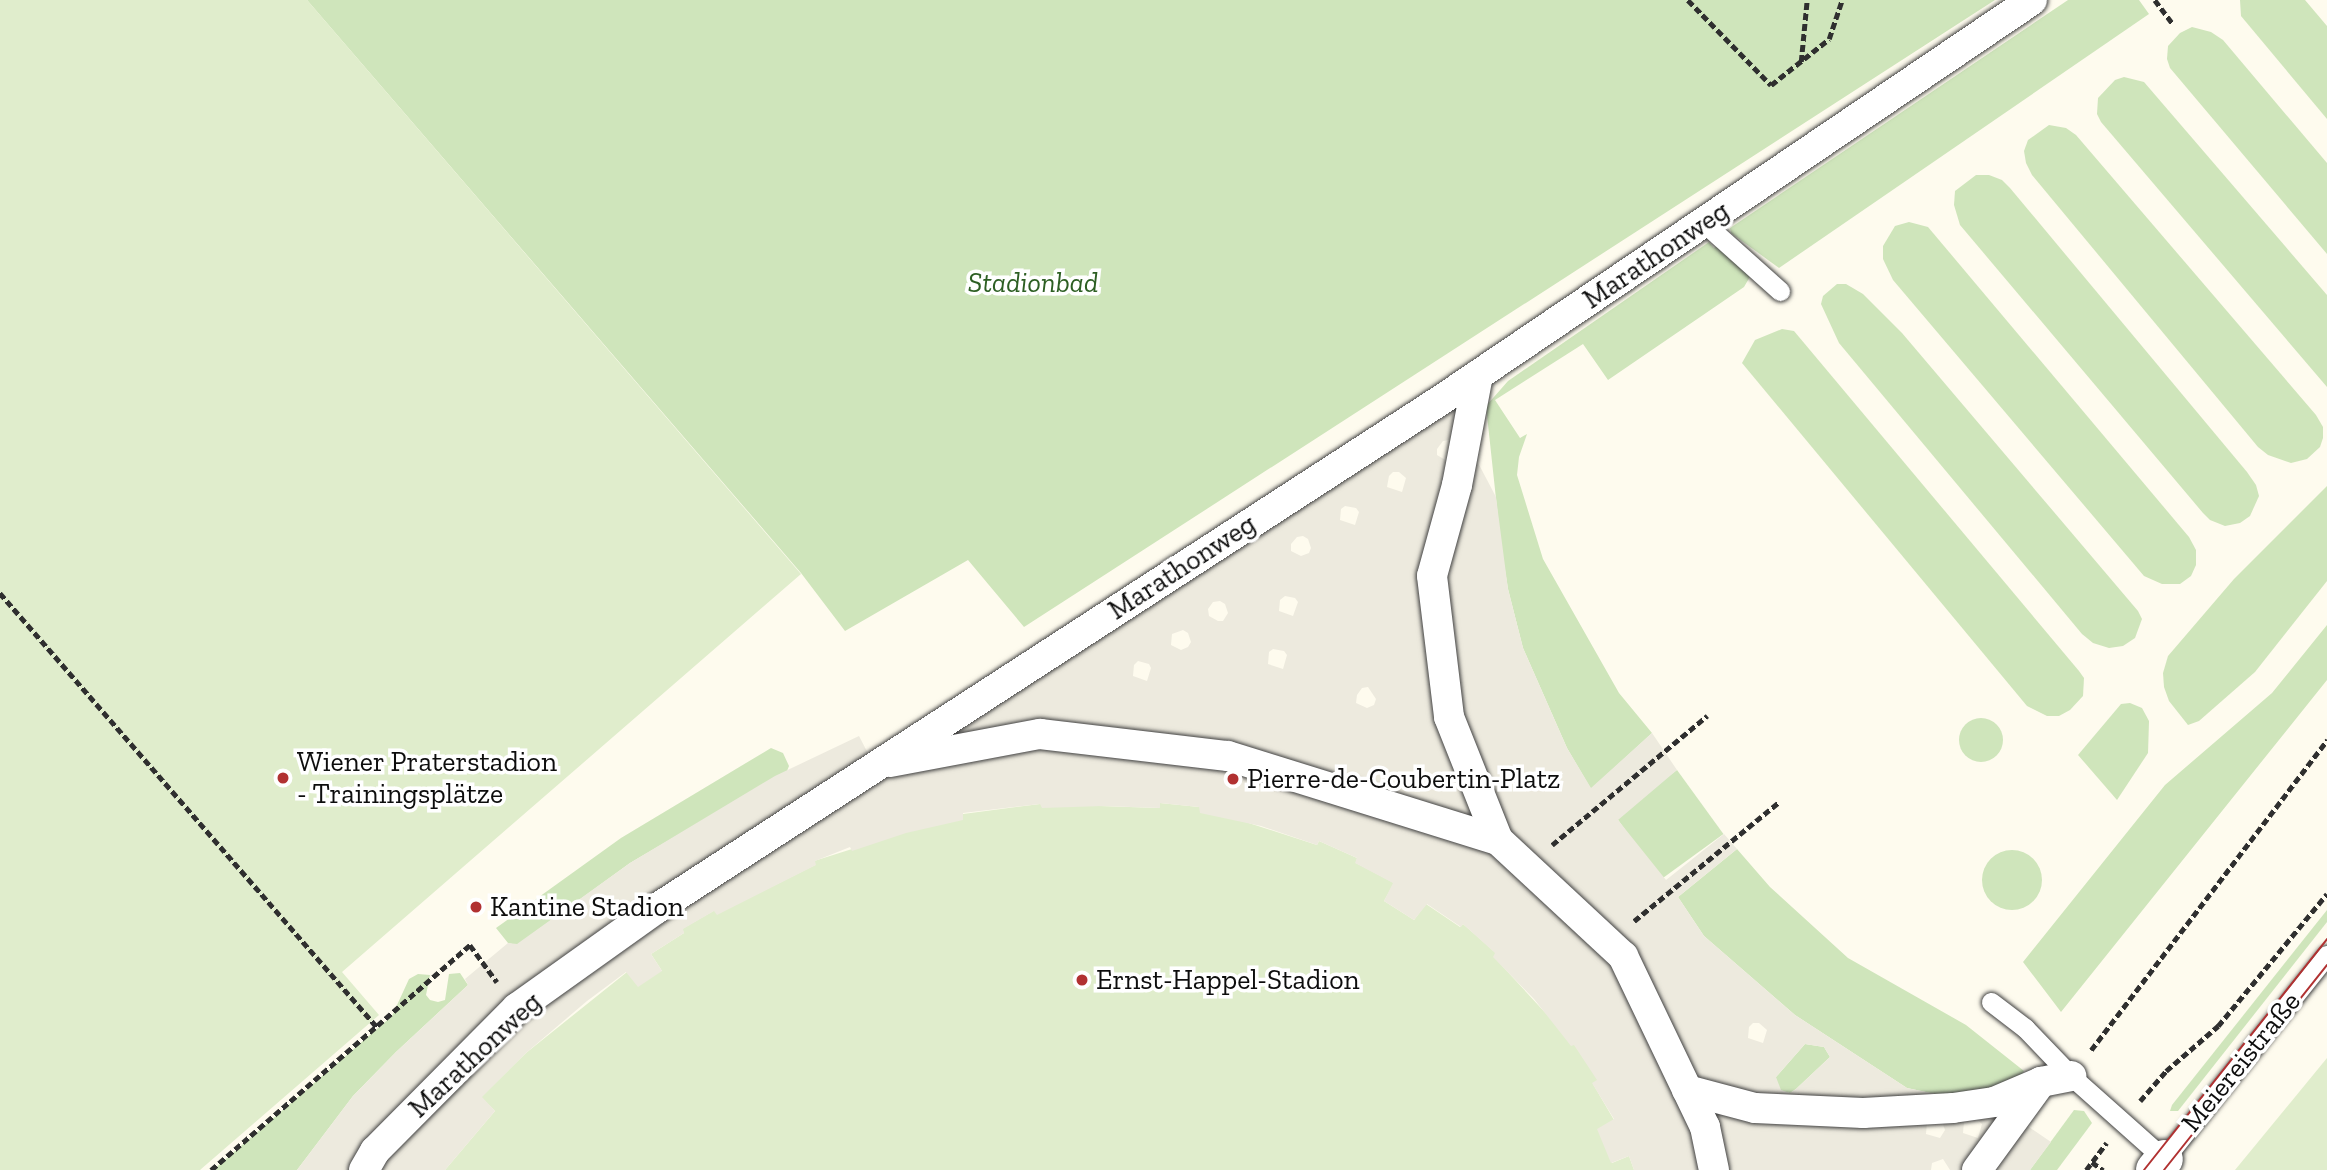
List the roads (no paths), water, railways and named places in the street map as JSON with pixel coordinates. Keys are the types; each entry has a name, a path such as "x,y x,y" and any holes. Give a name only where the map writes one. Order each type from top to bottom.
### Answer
{"street":[{"name":"Marathonweg","path":"363,1170 375,1152 517,1008 656,909 1478,375 2032,0"},
{"path":"1478,375 1457,485 1432,576 1448,718 1498,840 1623,956 1705,1127 1714,1170"},
{"path":"874,765 1040,734 1228,756 1498,840"},
{"path":"1687,1090 1755,1108 1863,1113 1953,1108 1994,1101 2041,1082 2071,1076"},
{"path":"1977,1170 2041,1082"}],"lane":[{"path":"1704,223 1780,291"},
{"name":"Meiereistraße","path":"2159,1164 2327,955"},
{"path":"1991,1002 2025,1028 2071,1076 2123,1120 2159,1164"}],"tram line":[{"path":"2144,1170 2327,939"},
{"path":"2164,1170 2327,965"}],"place":[{"name":"Wiener Praterstadion - Trainingsplätze","path":"283,778"},
{"name":"Pierre-de-Coubertin-Platz","path":"1233,779"},
{"name":"Kantine Stadion","path":"476,907"},
{"name":"Ernst-Happel-Stadion","path":"1082,980"}],"park label":[{"name":"Stadionbad","path":"1033,283"}]}
